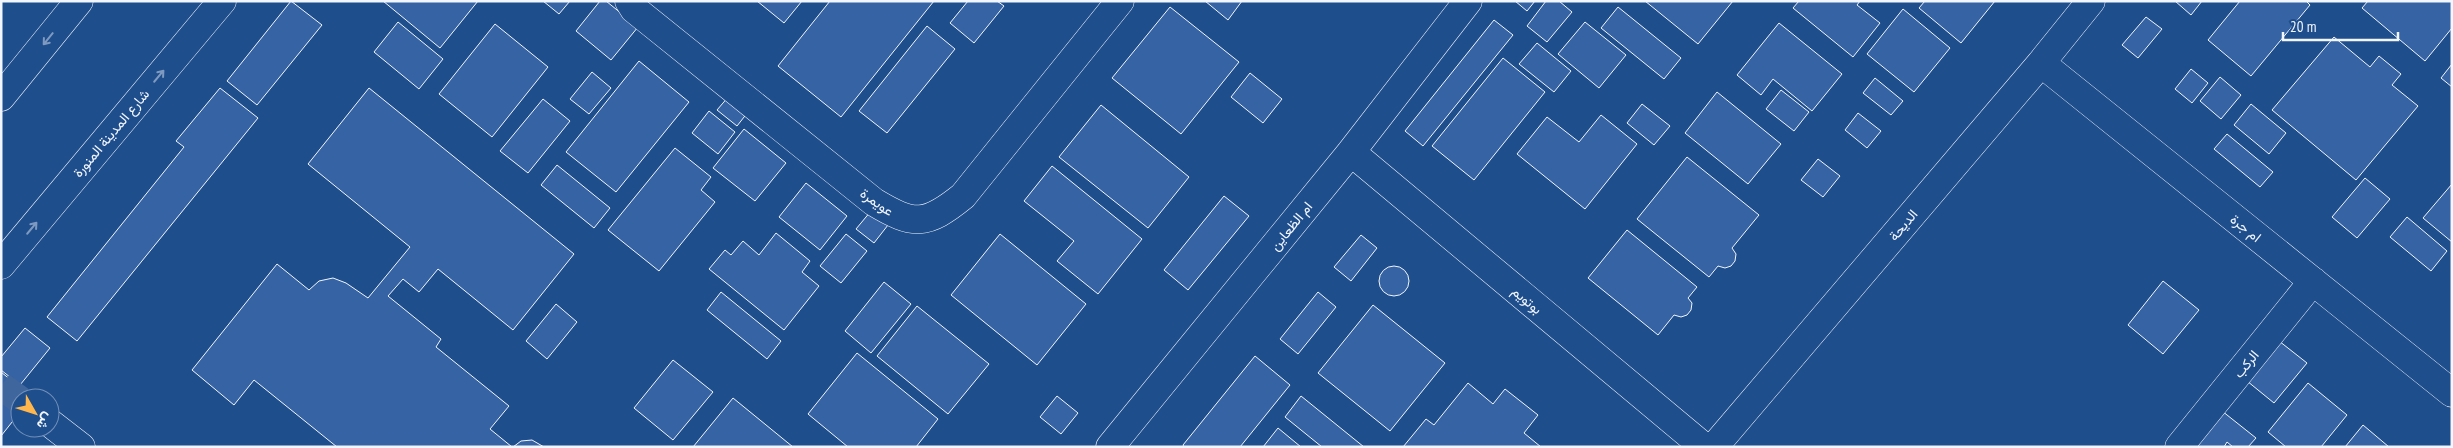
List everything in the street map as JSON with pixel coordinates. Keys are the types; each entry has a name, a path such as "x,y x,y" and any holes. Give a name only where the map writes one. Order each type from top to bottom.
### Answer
{"street":[{"path":"1,96 79,1"},
{"name":"شارع المدينة المنورة","path":"1,265 222,1"},
{"name":"عويمرة","path":"629,1 634,9 874,202 899,217 922,221 945,211 963,196 1120,1"},
{"name":"ام الظعاين","path":"1110,447 1351,152 1468,1"},
{"name":"الديحة","path":"1714,447 2041,63 2091,1"},
{"name":"ام جرة","path":"2041,63 2452,393"},
{"name":"بوتويم","path":"1351,152 1704,447"},
{"name":"الركب","path":"2179,447 2313,281"},
{"path":"60,431 81,447"}],"building":[{"path":"291,1 322,25 257,105 227,81"},
{"path":"383,1 478,1 440,48"},
{"path":"543,1 570,1 559,14"},
{"path":"600,1 606,1 638,27 611,60 576,31"},
{"path":"757,1 802,1 784,23"},
{"path":"830,1 934,1 841,117 778,66"},
{"path":"968,1 997,1 1004,6 974,43 950,23"},
{"path":"1205,1 1242,1 1228,20"},
{"path":"1515,1 1535,1 1527,11"},
{"path":"1546,1 1559,1 1572,12 1547,42 1527,26"},
{"path":"1645,1 1733,1 1698,44"},
{"path":"1799,1 1860,1 1857,5 1880,23 1853,57 1793,8"},
{"path":"1925,1 1995,1 1961,43 1919,8"},
{"path":"2175,1 2202,1 2191,15"},
{"path":"2240,1 2306,1 2310,5 2251,76 2208,40"},
{"path":"2368,1 2452,1 2452,28 2425,61 2362,8"},
{"path":"1170,7 1239,62 1181,134 1112,78"},
{"path":"1618,7 1681,58 1664,79 1601,28"},
{"path":"1903,9 1950,48 1914,92 1867,54"},
{"path":"2146,17 2162,29 2138,58 2122,45"},
{"path":"1494,20 1513,35 1423,146 1405,131"},
{"path":"398,22 443,59 419,89 374,52"},
{"path":"1585,22 1626,55 1599,88 1558,54"},
{"path":"1779,23 1842,74 1812,111 1773,79 1761,95 1737,75"},
{"path":"495,24 548,67 492,137 439,94"},
{"path":"927,26 955,49 887,133 859,111"},
{"path":"2334,37 2370,67 2379,56 2401,74 2392,85 2418,106 2356,180 2272,110"},
{"path":"1537,43 1571,71 1554,92 1519,64"},
{"path":"1503,58 1545,92 1474,180 1432,146"},
{"path":"639,61 689,102 616,192 566,152"},
{"path":"2452,64 2452,87 2441,78"},
{"path":"2191,69 2208,83 2192,103 2175,89"},
{"path":"592,72 611,88 589,114 570,99"},
{"path":"1250,73 1282,99 1263,123 1231,97"},
{"path":"2220,77 2241,95 2221,119 2200,101"},
{"path":"1875,78 1903,101 1891,115 1863,93"},
{"path":"220,88 258,118 77,341 47,317 184,147 176,141"},
{"path":"369,88 574,254 513,330 438,269 419,292 403,279 388,296 441,339 436,347 509,406 490,429 512,447 337,447 254,380 234,405 192,370 277,264 309,290 319,281 333,278 346,283 368,298 410,247 308,164"},
{"path":"1781,90 1809,112 1794,131 1766,109"},
{"path":"1717,92 1781,144 1748,184 1685,133"},
{"path":"729,96 748,112 737,126 717,110"},
{"path":"543,99 570,121 528,173 500,151"},
{"path":"1642,104 1670,126 1654,145 1627,123"},
{"path":"2251,104 2286,133 2269,154 2234,125"},
{"path":"1101,105 1189,177 1148,228 1059,157"},
{"path":"709,111 735,132 718,154 692,133"},
{"path":"1858,113 1881,131 1867,148 1845,130"},
{"path":"1601,115 1637,144 1585,209 1517,154 1547,117 1579,142"},
{"path":"744,129 786,163 755,201 713,168"},
{"path":"2227,134 2273,172 2260,187 2214,149"},
{"path":"675,148 711,177 701,190 715,202 659,271 608,230"},
{"path":"1687,157 1759,215 1732,248 1736,254 1735,261 1731,266 1725,268 1718,266 1709,277 1637,219"},
{"path":"1818,159 1840,176 1823,197 1801,180"},
{"path":"557,165 610,208 594,228 541,185"},
{"path":"1052,166 1142,239 1098,294 1057,261 1074,241 1024,201"},
{"path":"2365,178 2390,199 2357,238 2332,217"},
{"path":"806,183 847,216 820,250 779,217"},
{"path":"2452,184 2452,242 2423,218"},
{"path":"1224,196 1249,216 1188,290 1164,270"},
{"path":"871,211 888,225 874,243 856,229"},
{"path":"2407,217 2447,251 2431,271 2390,237"},
{"path":"1627,230 1697,287 1688,298 1692,303 1691,310 1687,315 1681,317 1674,315 1658,335 1588,278"},
{"path":"776,233 810,261 802,272 819,286 784,330 709,269 725,250 731,255 743,241 759,255"},
{"path":"846,234 867,251 841,283 820,266"},
{"path":"1000,234 1086,304 1037,365 951,295"},
{"path":"1361,235 1377,248 1351,281 1334,267"},
{"path":"1394,266 1405,270 1409,281 1405,292 1394,296 1383,292 1379,281 1383,270"},
{"path":"2163,281 2199,310 2163,354 2128,325"},
{"path":"884,282 911,304 871,353 845,331"},
{"path":"721,292 781,341 767,359 707,310"},
{"path":"1318,292 1336,307 1298,354 1280,339"},
{"path":"556,304 577,322 547,359 526,341"},
{"path":"1373,305 1445,363 1390,431 1318,373"},
{"path":"917,306 989,364 948,414 877,356"},
{"path":"25,328 50,348 20,385 1,370 1,357"},
{"path":"2279,341 2307,363 2274,403 2247,381"},
{"path":"857,353 938,419 916,447 848,447 808,414"},
{"path":"1255,356 1290,385 1240,447 1184,447 1183,445"},
{"path":"673,360 713,392 673,440 634,408"},
{"path":"1,372 21,388 10,388 10,425 1,436"},
{"path":"1468,383 1493,404 1505,389 1538,415 1524,433 1541,447 1403,447 1426,419 1434,425"},
{"path":"2308,383 2347,415 2321,447 2286,447 2268,432"},
{"path":"1057,396 1078,413 1061,434 1040,417"},
{"path":"1301,396 1364,447 1322,447 1285,417"},
{"path":"733,398 793,447 693,447"},
{"path":"2222,411 2256,438 2248,447 2233,447 2227,442 2224,447 2193,447"},
{"path":"2363,425 2389,447 2345,447"},
{"path":"1278,428 1301,447 1263,447"},
{"path":"532,440 544,447 513,447 521,441"}],"tunnel":[{"path":"1,386 10,393"}]}
